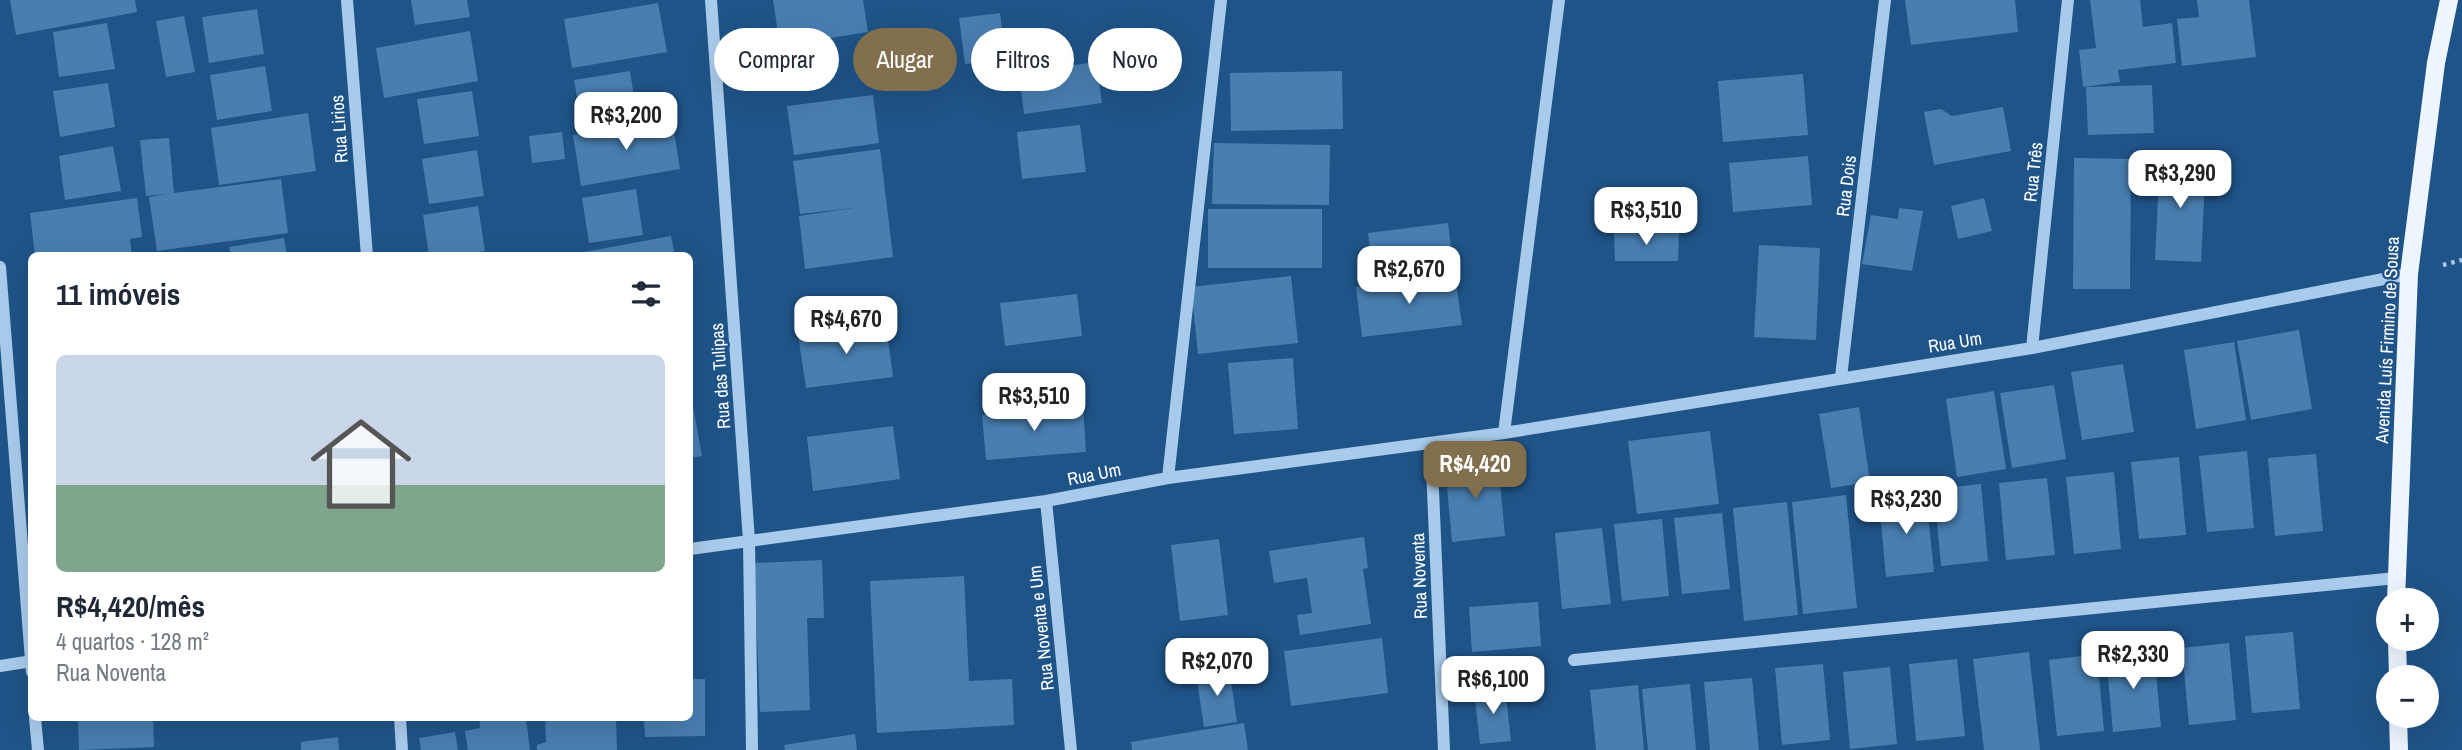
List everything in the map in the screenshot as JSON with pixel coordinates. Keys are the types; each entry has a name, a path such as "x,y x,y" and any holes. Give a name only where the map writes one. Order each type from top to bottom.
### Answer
{"main road":[{"name":"Avenida Luís Firmino de Sousa","path":"2396,588 2409,274 2436,62 2449,0"},
{"path":"2398,728 2399,750"}],"street":[{"name":"Rua Lirios","path":"347,0 367,252"},
{"name":"Rua das Tulipas","path":"711,0 749,541 752,750"},
{"path":"1168,478 1220,0"},
{"path":"1504,433 1559,0"},
{"name":"Rua Dois","path":"1841,377 1885,0"},
{"name":"Rua Três","path":"2032,348 2068,0"},
{"path":"0,267 28,623"},
{"name":"Rua Um","path":"693,550 1046,501 1168,478 1504,433 2032,348 2409,274"},
{"name":"Rua Noventa","path":"1431,443 1444,750"},
{"name":"Rua Noventa e Um","path":"1046,501 1071,750"},
{"path":"1574,660 2396,578"},
{"path":"0,666 28,661"},
{"path":"35,721 38,750"},
{"path":"400,721 402,750"}],"building":[{"path":"10,0 135,0 137,12 16,35"},
{"path":"411,0 467,0 470,17 415,25"},
{"path":"773,0 863,0 867,28 853,28 853,34 839,37 839,28 777,28"},
{"path":"1905,0 2015,0 2018,32 1911,45"},
{"path":"2090,0 2140,0 2143,27 2172,23 2176,63 2118,70 2120,82 2083,87 2079,50 2096,48"},
{"path":"2197,0 2249,0 2256,57 2182,66 2177,19 2199,17"},
{"path":"658,3 667,52 572,68 564,19"},
{"path":"257,9 264,54 209,63 202,17"},
{"path":"1000,13 1002,28 971,28 971,63 965,64 959,18"},
{"path":"184,16 195,72 166,77 156,21"},
{"path":"107,23 115,69 59,77 53,32"},
{"path":"470,31 478,81 384,98 376,48"},
{"path":"1088,63 1088,91 1100,91 1102,103 1024,114 1021,91 1074,91 1074,65"},
{"path":"265,66 272,111 217,120 210,75"},
{"path":"630,71 637,116 582,125 574,80"},
{"path":"1342,71 1343,129 1231,131 1230,73"},
{"path":"1803,74 1808,135 1723,142 1718,81"},
{"path":"108,83 115,127 60,137 53,91"},
{"path":"2152,85 2154,133 2088,135 2086,87"},
{"path":"472,91 479,136 424,144 417,99"},
{"path":"873,95 879,143 794,155 787,106"},
{"path":"2003,107 2011,151 1934,165 1924,112 1941,109 1952,116"},
{"path":"308,113 316,171 219,185 211,128"},
{"path":"672,119 680,169 581,186 573,135"},
{"path":"1080,125 1086,172 1022,179 1017,132"},
{"path":"562,132 565,159 532,163 529,136"},
{"path":"169,138 174,193 281,179 288,233 157,251 149,197 167,194 146,196 140,140"},
{"path":"1214,143 1330,145 1329,205 1212,204"},
{"path":"113,146 121,191 65,200 59,156"},
{"path":"880,149 893,257 805,269 799,216 853,208 800,214 793,161"},
{"path":"477,150 484,196 429,204 422,159"},
{"path":"1808,156 1812,205 1733,212 1729,163"},
{"path":"2160,157 2206,159 2201,262 2155,260"},
{"path":"2074,158 2131,159 2130,289 2073,289"},
{"path":"636,189 643,235 589,243 582,198"},
{"path":"137,198 142,237 130,239 132,252 35,252 30,213"},
{"path":"1984,198 1992,231 1958,239 1951,206"},
{"path":"478,206 485,251 428,252 423,215"},
{"path":"1899,208 1923,211 1912,271 1862,264 1871,215 1898,219"},
{"path":"1208,209 1322,209 1322,268 1208,268"},
{"path":"1448,223 1454,273 1374,283 1368,233"},
{"path":"1614,233 1679,233 1678,261 1615,261"},
{"path":"671,236 674,252 584,252"},
{"path":"284,238 286,252 230,252 229,247"},
{"path":"1759,245 1820,248 1816,340 1754,337"},
{"path":"1455,275 1462,325 1362,337 1356,287"},
{"path":"1291,276 1298,343 1198,354 1191,287"},
{"path":"1077,294 1082,336 1005,346 1000,303"},
{"path":"886,324 893,377 806,388 798,335"},
{"path":"2299,330 2312,409 2251,420 2237,341"},
{"path":"2234,342 2246,420 2196,429 2184,350"},
{"path":"1293,358 1298,429 1234,434 1228,363"},
{"path":"2123,364 2134,432 2082,440 2071,372"},
{"path":"2054,385 2066,459 2012,468 2000,393"},
{"path":"1994,391 2006,469 1957,477 1946,399"},
{"path":"693,406 702,456 693,458"},
{"path":"1083,406 1086,452 986,460 982,415"},
{"path":"1859,407 1870,482 1831,488 1819,414"},
{"path":"893,426 900,479 813,491 807,437"},
{"path":"1710,431 1719,504 1637,514 1628,441"},
{"path":"2247,451 2254,528 2207,532 2199,456"},
{"path":"2316,454 2323,531 2275,536 2268,458"},
{"path":"2179,457 2186,535 2139,539 2131,462"},
{"path":"1498,460 1505,536 1452,542 1445,465"},
{"path":"2114,472 2121,549 2074,554 2066,477"},
{"path":"2047,478 2055,555 2006,560 1999,483"},
{"path":"1981,484 1988,561 1941,566 1934,489"},
{"path":"1846,495 1857,608 1803,614 1792,502"},
{"path":"1926,495 1934,572 1886,577 1879,500"},
{"path":"1787,502 1798,615 1744,621 1733,508"},
{"path":"1722,513 1730,589 1682,594 1674,518"},
{"path":"1662,519 1669,596 1622,601 1614,524"},
{"path":"1602,528 1611,604 1562,609 1555,533"},
{"path":"1364,537 1368,568 1363,569 1371,624 1300,635 1297,615 1312,613 1307,578 1274,583 1269,551"},
{"path":"1219,539 1228,615 1180,621 1171,545"},
{"path":"822,560 824,618 807,618 810,710 760,712 754,563"},
{"path":"964,576 969,681 1012,679 1014,725 877,733 870,581"},
{"path":"1538,602 1541,646 1472,652 1469,607"},
{"path":"2293,632 2300,709 2252,713 2245,636"},
{"path":"1382,638 1388,693 1291,706 1284,651"},
{"path":"2229,643 2236,720 2189,725 2182,648"},
{"path":"2154,650 2161,727 2113,732 2106,655"},
{"path":"2029,652 2040,750 1984,750 1973,659"},
{"path":"2097,654 2104,731 2057,736 2049,660"},
{"path":"1957,659 1965,736 1916,741 1909,664"},
{"path":"1823,664 1830,740 1782,745 1775,668"},
{"path":"1890,667 1897,744 1850,749 1843,672"},
{"path":"1229,668 1237,722 1204,727 1196,674"},
{"path":"1752,678 1759,750 1710,750 1704,682"},
{"path":"693,679 705,679 705,736 645,737 644,721 693,721"},
{"path":"1690,684 1696,750 1648,750 1642,689"},
{"path":"1638,685 1644,750 1596,750 1590,690"},
{"path":"1505,687 1511,741 1480,744 1474,691"},
{"path":"78,721 153,721 154,747 79,750"},
{"path":"479,721 526,721 530,750 468,750 465,731 480,728"},
{"path":"545,721 616,721 617,750 537,750 537,745 546,742"},
{"path":"1244,723 1248,750 1132,750 1131,742"},
{"path":"455,732 458,750 421,750 419,738"},
{"path":"855,734 857,750 785,750 784,745"},
{"path":"338,737 339,750 301,750 301,742"}]}
